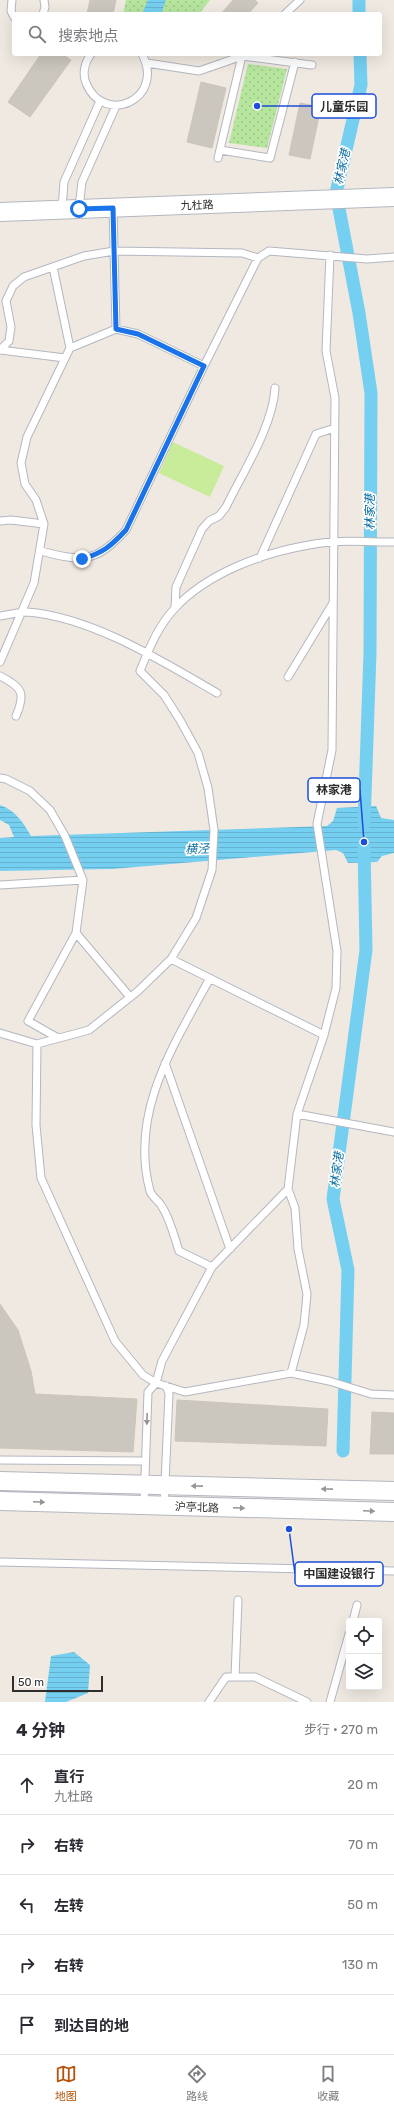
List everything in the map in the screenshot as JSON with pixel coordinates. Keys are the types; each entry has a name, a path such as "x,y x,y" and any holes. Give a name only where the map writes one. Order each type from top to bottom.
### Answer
{"street":[{"name":"九杜路","path":"0,212 394,197"},
{"name":"沪亭北路","path":"0,1481 394,1491"},
{"name":"沪亭北路","path":"0,1501 394,1512"}],"lane":[{"path":"12,0 12,13"},
{"path":"44,0 44,12"},
{"path":"288,12 300,0"},
{"path":"90,56 85,69 85,80 89,90 100,101 116,106 135,100 147,83 147,63 143,56"},
{"path":"147,63 199,71 240,56"},
{"path":"218,158 243,56"},
{"path":"250,56 312,65"},
{"path":"220,150 270,158 294,62"},
{"path":"71,209 64,182 100,101"},
{"path":"71,209 116,106"},
{"path":"113,208 116,329"},
{"path":"0,350 9,341 11,327 6,301 13,286 24,277 84,256 114,251 242,253 258,258"},
{"path":"41,551 65,557 82,559 98,554 112,545 121,535 136,512 204,366 258,258 268,251 367,259 394,257"},
{"path":"290,1373 304,1325 308,1294 298,1249 295,1208 288,1189 297,1114 324,1035 336,988 337,951 317,824 332,750 335,398 326,351 330,255"},
{"path":"0,662 34,583 41,551 44,524 36,500 25,484 21,463 27,437 70,348 53,267"},
{"path":"70,348 116,329 138,334 204,366"},
{"path":"0,350 65,358"},
{"path":"175,608 176,588 198,537 209,521 219,516 226,507 269,419 274,403 275,388"},
{"path":"260,558 316,434 335,428"},
{"path":"0,521 11,520 44,524"},
{"path":"1,1035 37,1044 90,1030 130,997 171,959 196,918 212,870 214,830 208,788 198,753 180,720 164,695 140,672 156,634 175,608 198,587 230,570 260,558 309,544 394,542"},
{"path":"288,677 333,602"},
{"path":"0,616 22,612 64,618 148,653 217,693"},
{"path":"0,676 19,687 22,696 16,716"},
{"path":"0,778 6,778 30,791 50,810 66,836 83,880 76,933 28,1021 58,1038"},
{"path":"0,885 83,880"},
{"path":"76,933 130,997"},
{"path":"171,959 324,1035"},
{"path":"210,978 165,1063 149,1109 143,1154 150,1193 162,1206 179,1250 212,1267"},
{"path":"37,1044 36,1125 41,1178 115,1341 143,1375 156,1383 185,1392 290,1373 329,1381 371,1394 394,1395"},
{"path":"165,1063 230,1249"},
{"path":"297,1114 394,1132"},
{"path":"144,1505 148,1392 156,1383 162,1360 212,1267 288,1189"},
{"path":"164,1506 169,1393 166,1386"},
{"path":"0,1460 141,1461"},
{"path":"0,1562 394,1571"},
{"path":"235,1677 238,1600"},
{"path":"353,1618 357,1605"},
{"path":"330,1702 346,1645"},
{"path":"210,1702 226,1677 255,1677 307,1702"}],"green space":[{"path":"126,0 210,0 201,12 123,12"},
{"path":"248,64 287,69 267,148 229,143"},
{"path":"173,442 224,466 210,497 159,473"}],"water":[{"path":"148,0 166,0 162,12 143,12"},
{"name":"横泾","path":"0,805 10,810 18,817 31,836 327,826 333,821 337,808 376,806 381,818 394,820 394,853 382,856 377,862 348,863 343,853 336,850 112,869 0,871 0,838 14,837 9,825 0,820"},
{"path":"74,1652 90,1665 88,1693 66,1702 45,1702 51,1656"}],"building":[{"path":"90,0 116,0 113,12 87,12"},
{"path":"233,0 255,0 258,3 250,12 223,12"},
{"path":"40,56 65,56 71,60 30,117 8,102"},
{"path":"201,82 226,88 212,148 187,142"},
{"path":"300,103 321,107 310,159 289,155"},
{"path":"0,1304 18,1330 31,1371 35,1394 137,1399 133,1452 0,1448"},
{"path":"177,1400 328,1409 326,1446 175,1441"},
{"path":"372,1412 394,1413 394,1454 370,1454"}],"waterway":[{"name":"林家港","path":"359,0 359,12"},
{"name":"林家港","path":"360,56 361,85 336,193 359,313 371,393 370,653 364,824"},
{"name":"林家港","path":"343,1451 348,1270 333,1199 366,950 364,846"}],"place":[{"name":"儿童乐园","path":"257,106"},
{"name":"林家港","path":"364,842"},
{"name":"中国建设银行","path":"289,1529"}],"route":[{"path":"79,209 113,208 116,329 138,334 204,366 136,512 126,530 112,545 98,554 82,559"}]}
